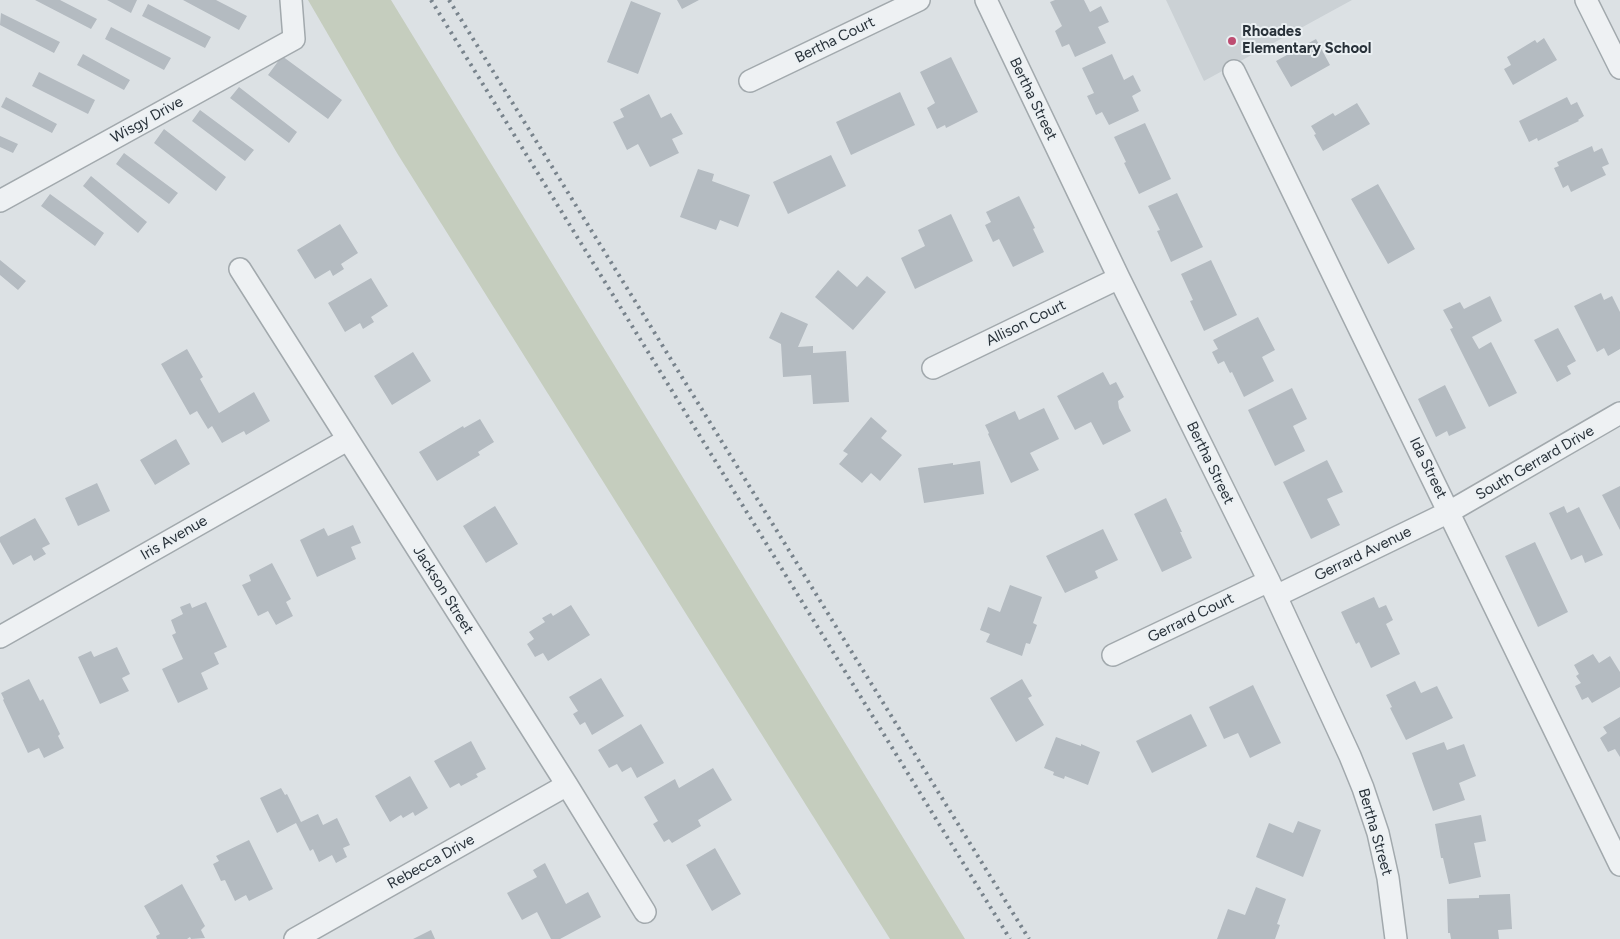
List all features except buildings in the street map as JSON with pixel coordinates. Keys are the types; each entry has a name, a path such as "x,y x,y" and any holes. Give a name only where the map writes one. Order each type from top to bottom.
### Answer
{"street":[{"name":"Wisgy Drive","path":"0,200 294,39 291,0"},
{"name":"Bertha Court","path":"750,81 919,0"},
{"name":"Bertha Street","path":"986,0 1119,278 1272,588 1350,756 1371,810 1388,878 1396,939"},
{"path":"1586,0 1620,68"},
{"name":"Ida Street","path":"1234,71 1620,865"},
{"name":"Jackson Street","path":"240,269 567,785 645,912"},
{"name":"Allison Court","path":"933,368 1119,278"},
{"name":"South Gerrard Drive","path":"1449,512 1620,413"},
{"name":"Iris Avenue","path":"0,637 347,440"},
{"name":"Gerrard Avenue","path":"1272,588 1449,512"},
{"name":"Gerrard Court","path":"1113,656 1272,588"},
{"name":"Rebecca Drive","path":"295,939 567,785"}],"shaded area":[{"name":"Rhoades Elementary School","path":"1166,0 1352,0 1204,81"}],"green space":[{"path":"308,0 391,0 965,939 890,939 397,153"}],"railway":[{"path":"431,0 1010,939"},
{"path":"449,0 1029,939"}],"place":[{"name":"Rhoades Elementary School","path":"1232,41"}]}
